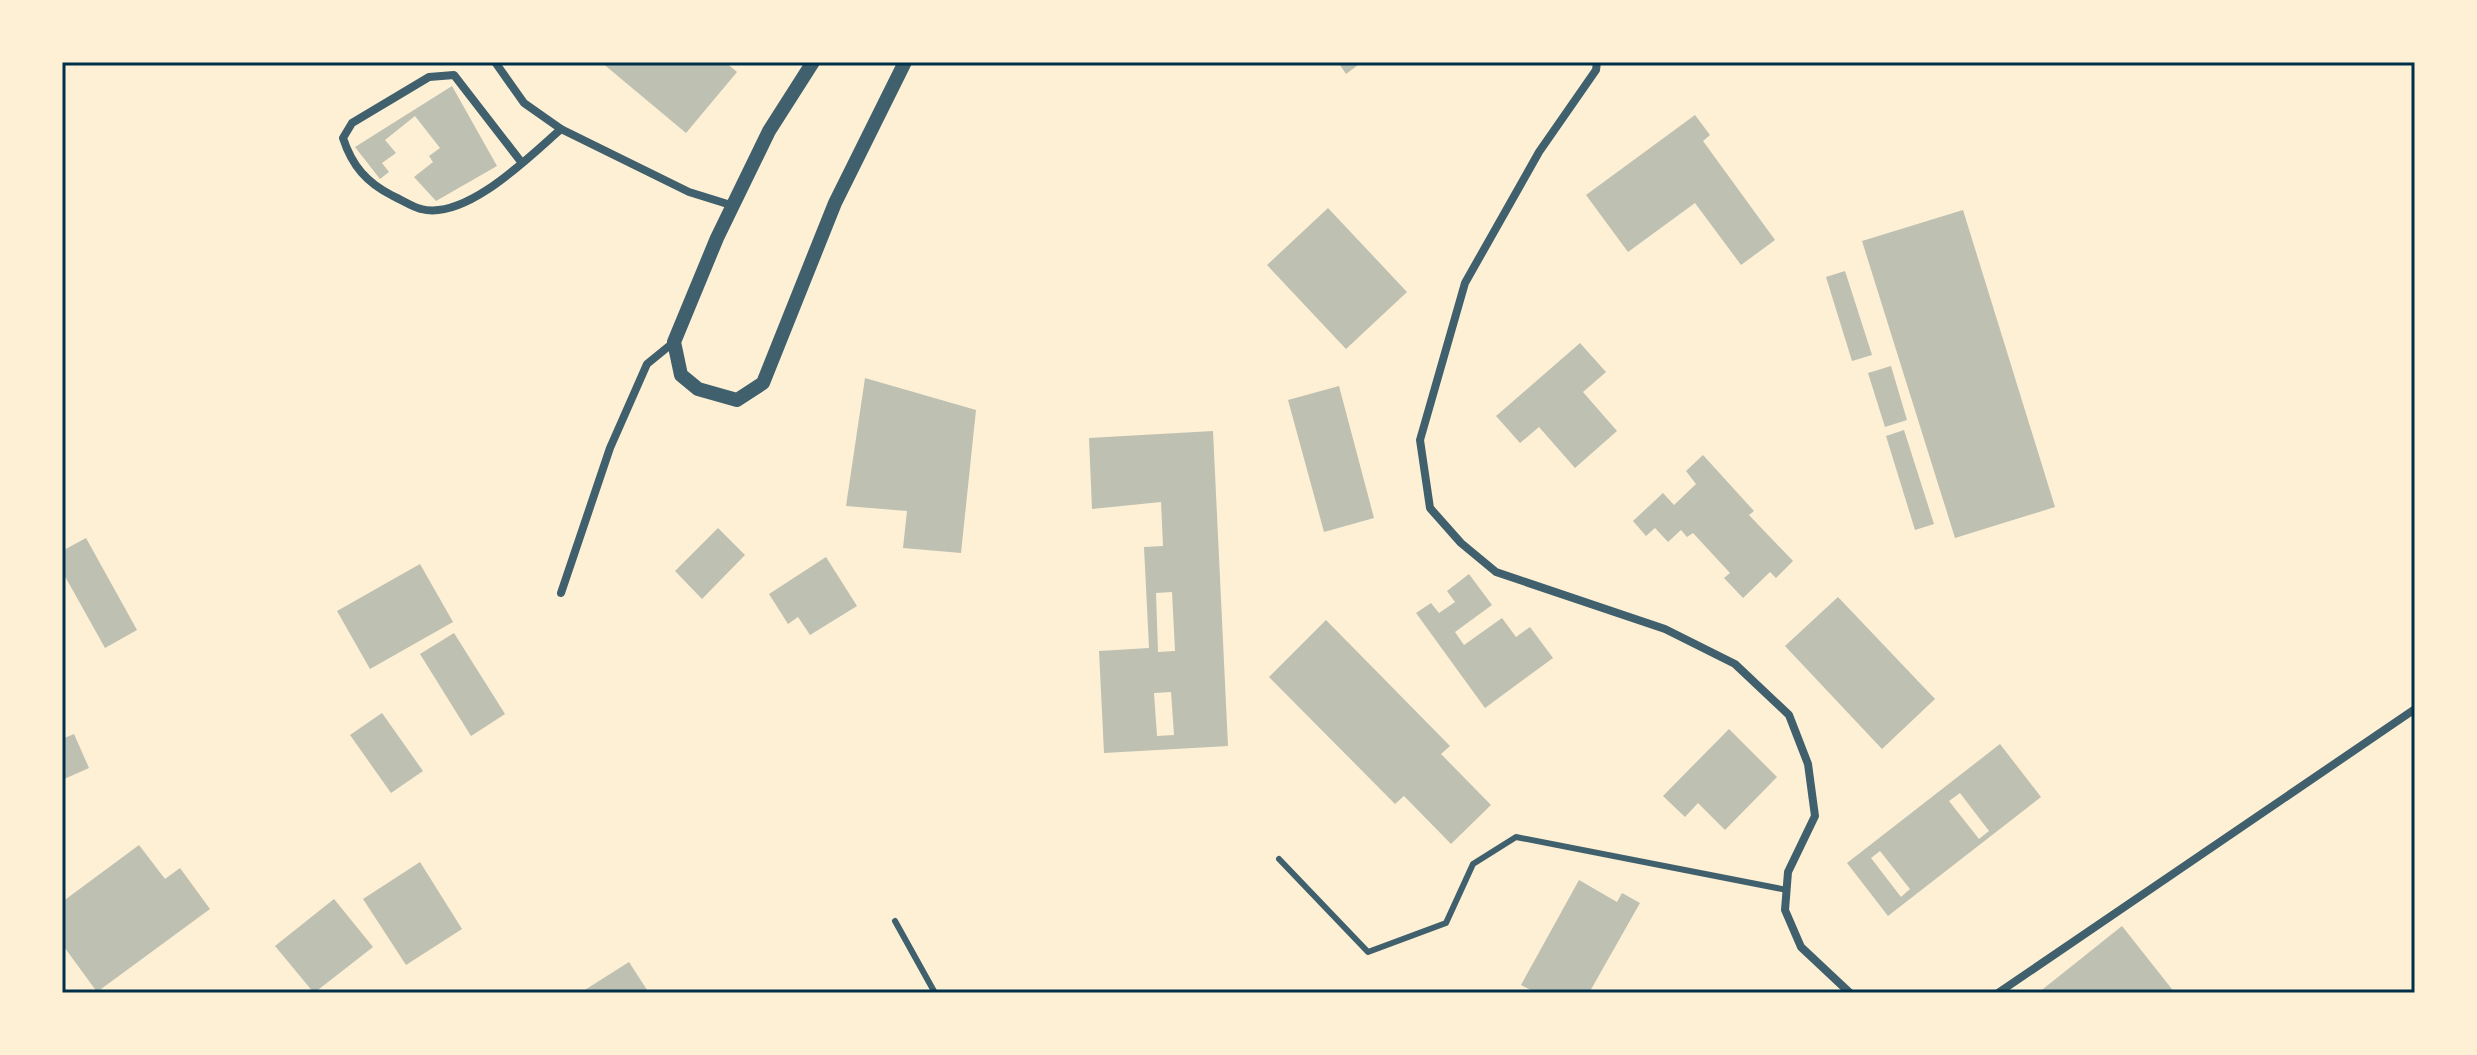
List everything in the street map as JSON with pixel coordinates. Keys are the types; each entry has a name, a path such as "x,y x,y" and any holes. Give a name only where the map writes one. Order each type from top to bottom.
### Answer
{"street":[{"path":"495,62 524,103 561,129 689,192 734,206"},
{"path":"561,593 610,448 647,364 674,342 769,131 813,62"},
{"path":"674,342 681,375 698,389 737,400 763,383 835,203 905,62"},
{"path":"1597,62 1596,70 1539,152 1465,283 1420,440 1430,508 1461,543 1496,572 1665,629 1735,664 1789,715 1808,764 1815,816 1788,872 1785,910 1801,947 1850,993"},
{"path":"522,163 454,75 429,77 352,123 343,138 350,160 374,186 422,210 447,208 475,198 522,163 561,129"},
{"path":"1998,993 2415,709"}],"lane":[{"path":"1279,859 1368,952 1446,923 1473,864 1516,837 1787,890"},
{"path":"895,921 935,993"}],"building":[{"path":"601,62 725,62 737,72 686,133"},
{"path":"1338,62 1362,62 1346,74"},
{"path":"452,86 497,166 436,201 414,177 433,162 429,156 440,148 415,116 385,140 396,153 382,163 389,172 380,179 355,147"},
{"path":"1695,115 1710,135 1703,141 1775,240 1741,265 1695,203 1628,252 1586,195"},
{"path":"1328,208 1407,292 1346,349 1267,265"},
{"path":"1963,210 2055,507 1955,538 1862,241"},
{"path":"1845,271 1872,355 1852,361 1826,277"},
{"path":"1580,343 1606,372 1583,392 1617,431 1575,468 1539,427 1520,443 1496,416"},
{"path":"1891,366 1907,420 1885,427 1868,373"},
{"path":"865,378 976,410 961,553 903,548 907,511 846,506"},
{"path":"1339,386 1374,518 1324,532 1288,400"},
{"path":"1904,430 1934,524 1915,530 1886,436"},
{"path":"1213,431 1228,746 1104,753 1099,651 1149,648 1144,547 1163,546 1161,502 1092,509 1089,438","holes":["1172,592 1175,651 1158,652 1156,593","1171,692 1174,735 1157,736 1154,693"]},
{"path":"1703,455 1754,511 1749,515 1793,561 1776,578 1770,572 1743,598 1724,578 1730,573 1693,533 1687,537 1681,530 1668,542 1655,528 1646,536 1633,521 1663,493 1674,505 1696,484 1686,471"},
{"path":"718,528 745,555 702,599 675,571"},
{"path":"86,538 137,630 105,648 62,571 62,551"},
{"path":"826,557 857,606 810,635 798,617 788,624 769,594"},
{"path":"420,564 453,622 370,669 337,611"},
{"path":"1469,574 1492,605 1455,632 1464,645 1502,618 1516,637 1530,627 1553,658 1485,708 1416,613 1431,603 1439,613 1455,602 1447,591"},
{"path":"1838,597 1935,699 1882,749 1785,646"},
{"path":"1326,620 1450,746 1441,754 1491,805 1451,844 1404,796 1395,804 1269,677"},
{"path":"454,633 505,714 471,736 420,654"},
{"path":"382,713 423,771 391,793 350,735"},
{"path":"1729,729 1777,777 1725,830 1698,803 1685,817 1663,796"},
{"path":"74,734 89,768 62,780 62,739"},
{"path":"2000,744 2041,797 1888,916 1847,863","holes":["1960,793 1989,831 1979,839 1949,801","1880,851 1910,889 1901,897 1871,858"]},
{"path":"139,845 165,879 180,868 210,909 97,992 62,944 62,902"},
{"path":"420,862 462,929 406,965 363,899"},
{"path":"1579,880 1617,902 1622,893 1640,903 1589,993 1536,993 1521,985"},
{"path":"334,899 373,947 314,993 275,946"},
{"path":"2122,926 2175,993 2038,993"},
{"path":"629,962 649,993 580,993"}]}
